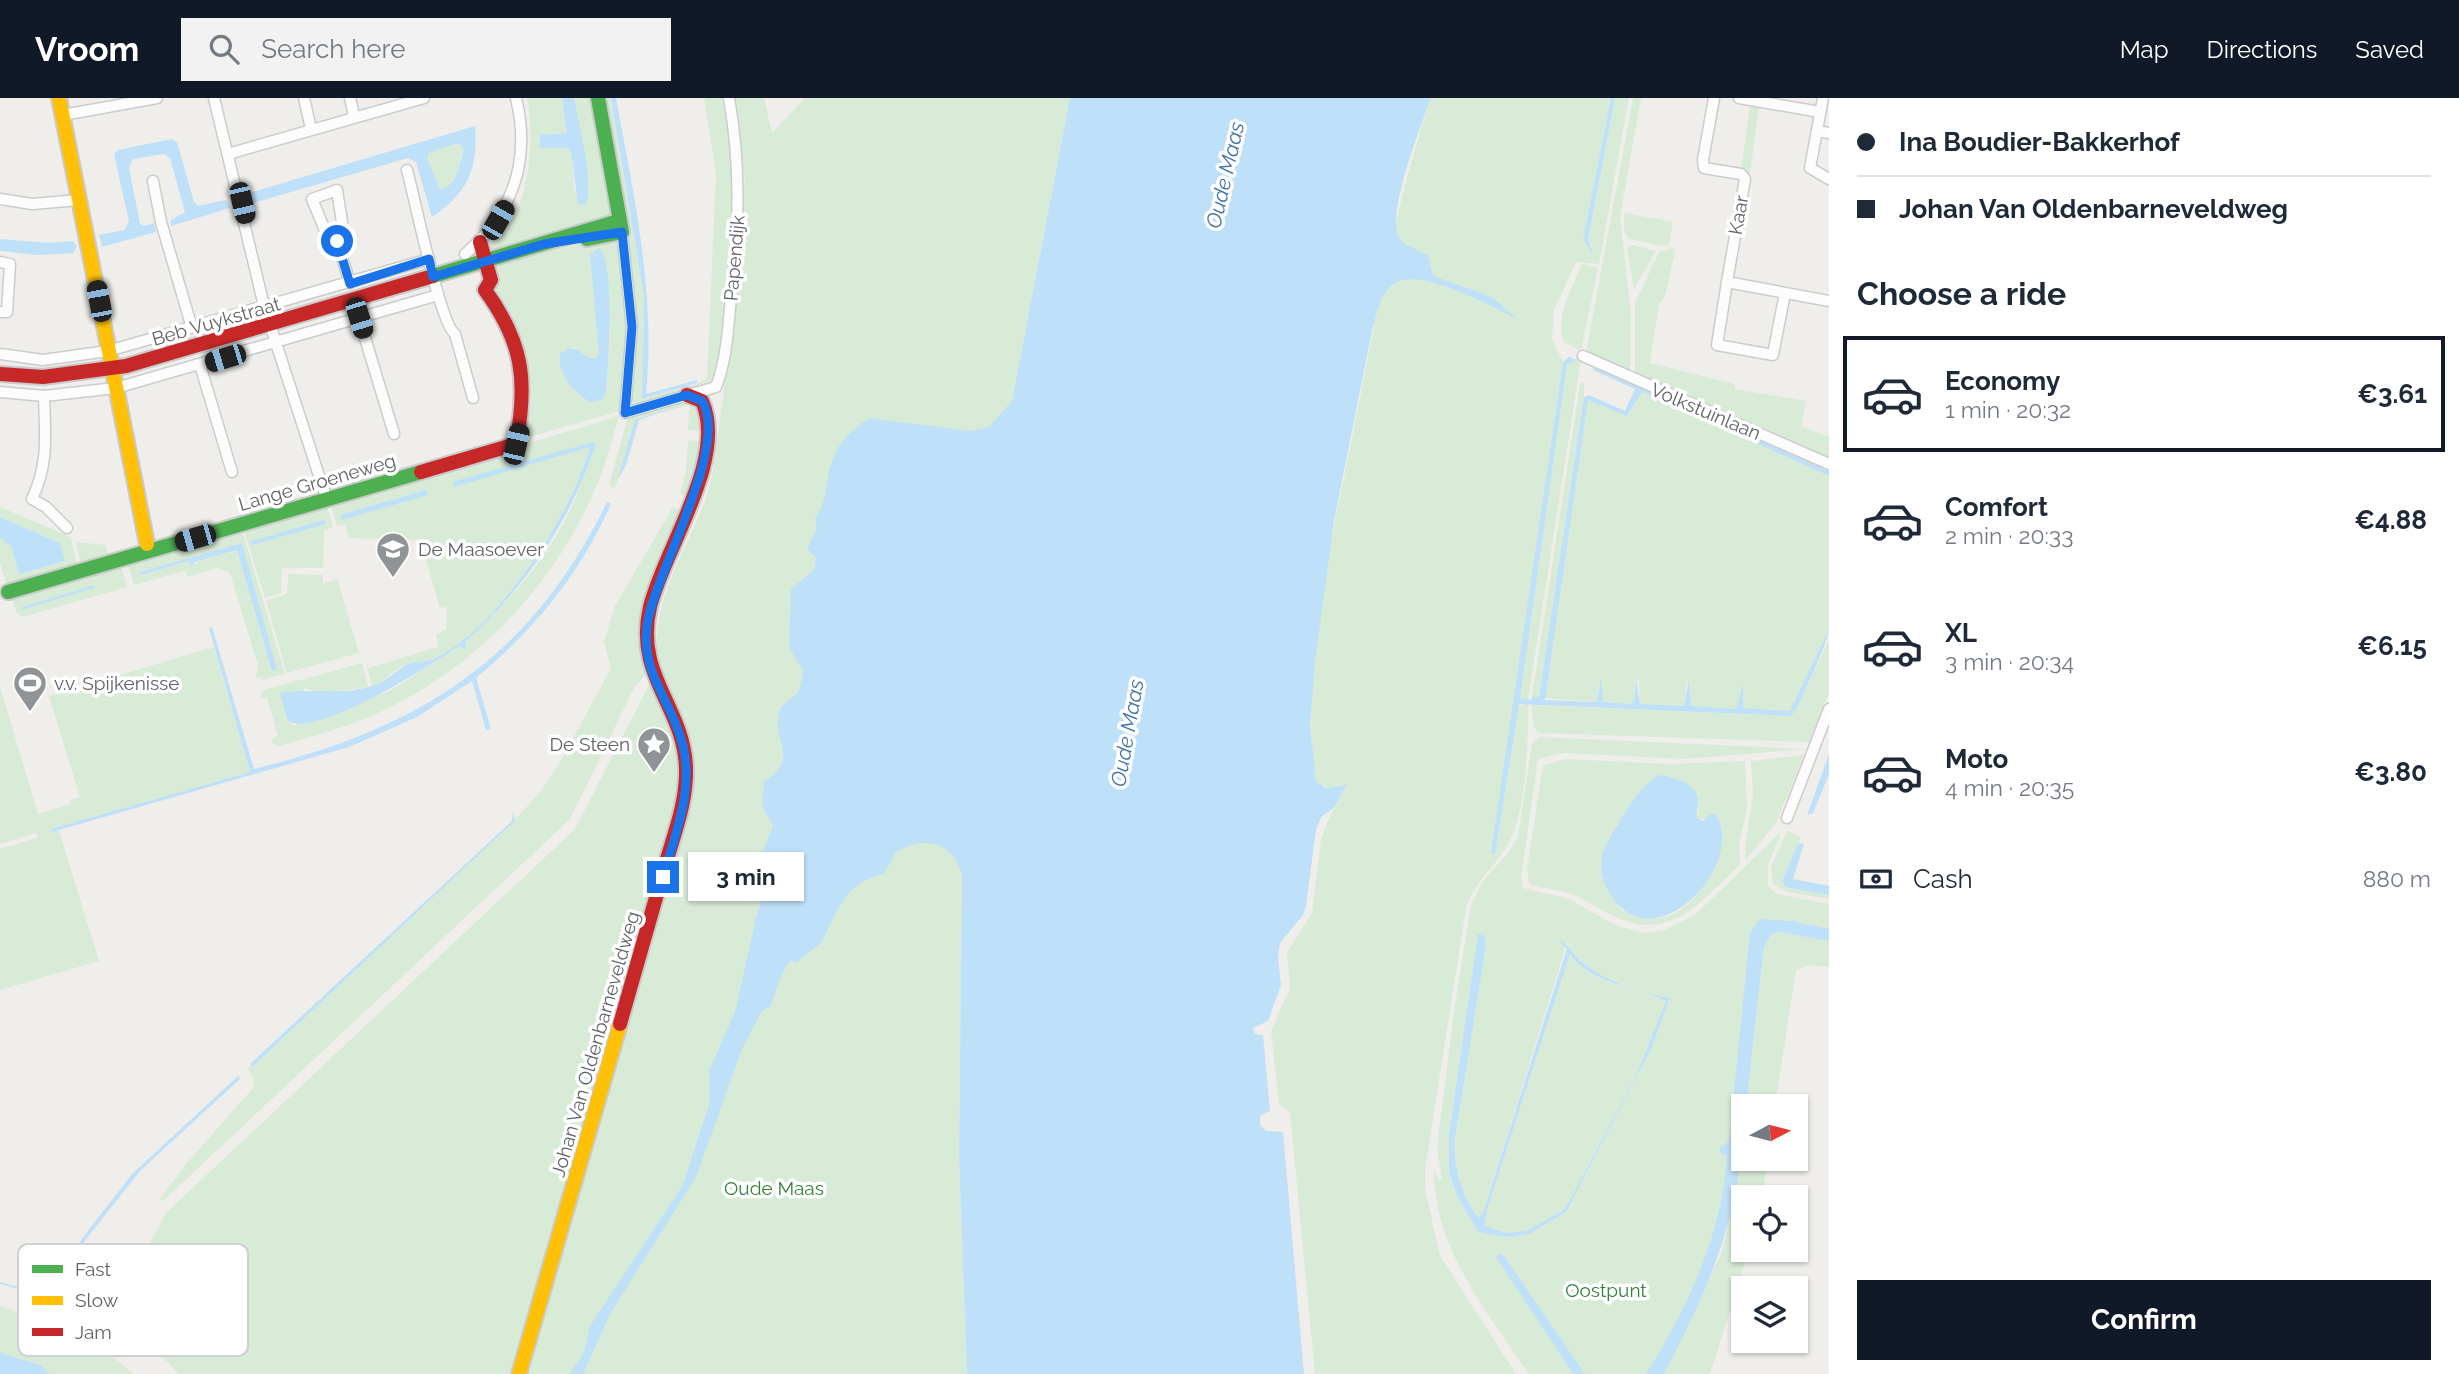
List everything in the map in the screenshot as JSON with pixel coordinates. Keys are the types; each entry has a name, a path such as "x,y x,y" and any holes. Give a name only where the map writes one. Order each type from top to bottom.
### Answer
{"street":[{"path":"59,98 147,544"},
{"path":"63,115 158,98"},
{"path":"215,98 264,306 324,491"},
{"path":"304,98 311,129"},
{"path":"350,98 354,116"},
{"path":"228,154 424,98"},
{"path":"465,254 480,242 509,202 518,175 522,122 516,98"},
{"path":"597,98 620,226 632,327 625,413 687,395"},
{"name":"Papendijk","path":"687,395 716,387 724,364 737,243 739,185 737,140 729,98"},
{"name":"Kaar","path":"1714,98 1703,160 1704,168 1741,174 1745,179 1727,282"},
{"path":"1739,98 1820,112"},
{"path":"1823,98 1810,168 1829,179"},
{"path":"1817,131 1829,133"},
{"path":"407,170 438,295 449,330 454,334 473,398"},
{"path":"153,181 161,222 191,328"},
{"path":"337,190 344,235 337,241 329,240 312,199 337,190"},
{"path":"0,199 32,204 79,200"},
{"path":"0,373 43,377 112,369 544,244 620,226"},
{"path":"337,241 350,284"},
{"path":"480,242 486,262"},
{"name":"Beb Vuykstraat","path":"0,355 43,359 108,351 350,284 429,259"},
{"path":"0,262 10,264 7,312 0,312"},
{"name":"Lange Groeneweg","path":"8,592 516,444 525,382 519,352 508,323 485,290 491,281 486,262"},
{"path":"1785,293 1773,355 1717,345 1727,282 1829,301"},
{"path":"0,392 44,396 116,388 438,295"},
{"path":"359,318 394,435"},
{"name":"Volkstuinlaan","path":"1583,356 1829,464"},
{"path":"200,365 232,472"},
{"name":"Johan Van Oldenbarneveldweg","path":"519,1374 686,792 683,745 652,675 646,644 651,603 696,491 706,441 707,409 702,401 687,395"},
{"path":"44,396 46,463 32,499 46,507 66,528"},
{"path":"1787,818 1829,709"}],"green space":[{"path":"527,98 562,98 567,133 540,135 540,148 568,148 571,153 575,194 588,184 574,98 593,98 610,179 610,210 607,221 490,250 487,244 502,233 522,198 530,155"},
{"path":"602,98 611,98 644,296 642,399 697,384 707,378 716,174 704,98 722,98 734,162 732,251 720,363 714,380 637,405 630,399 635,324 629,248"},
{"name":"Oude Maas","path":"731,98 764,98 772,133 805,98 1070,98 1012,401 955,857 962,874 959,1157 967,1374 526,1374 690,811 687,768 661,682 657,639 668,587 704,504 716,452 745,177"},
{"path":"1431,98 1611,98 1583,239 1593,249 1588,239 1615,98 1629,98 1599,264 1576,262 1554,310 1552,339 1563,362 1492,853 1495,853 1517,706 1528,704 1527,757 1522,798 1507,846 1479,883 1466,908 1425,1170 1425,1189 1440,1256 1516,1374 1315,1374 1290,1112 1279,1104 1271,1031 1290,988 1287,953 1312,913 1321,840 1328,820 1347,786 1327,787 1316,781 1311,736 1315,644 1329,550 1389,254"},
{"path":"1633,98 1641,98 1620,217 1631,315 1630,375 1586,353"},
{"path":"1750,105 1759,107 1750,173 1741,171"},
{"path":"459,143 464,149 457,174 446,188 440,190 426,157 430,152"},
{"path":"1624,213 1673,222 1669,244 1662,246 1629,239 1624,230"},
{"path":"601,238 613,240 620,248 628,322 620,411 525,438 531,405 529,367 526,366 525,360 528,359 521,336 518,337 509,317 512,315 493,287 492,274 494,265 549,248","holes":["607,278 610,337 606,393 563,350 573,348 589,358 596,357 599,353 597,317"]},
{"path":"1631,245 1656,251 1634,289 1627,248"},
{"path":"1676,247 1665,296 1659,304 1650,363 1735,384 1735,389 1806,401 1801,426 1829,437 1829,459 1635,375 1635,303 1659,252"},
{"path":"1582,264 1598,268 1581,351 1564,342 1561,322 1566,302"},
{"path":"1576,355 1581,359 1528,700 1519,695 1567,364 1576,361"},
{"path":"1584,382 1584,397 1539,697 1532,697 1580,384"},
{"path":"1642,392 1829,476 1829,629 1790,711 1743,708 1741,684 1739,707 1736,709 1691,706 1687,682 1684,706 1640,704 1639,680 1635,680 1634,701 1630,704 1603,702 1600,678 1597,702 1544,698 1588,400 1628,416"},
{"path":"683,400 701,408 704,426 698,431 688,430 689,405 635,420 615,488 609,485 627,420 632,415"},
{"path":"619,416 600,477 563,551 512,616 483,644 417,693 380,712 330,731 279,746 274,745 271,739 278,736 267,697 259,699 264,690 362,663 368,687 322,693 304,688 288,721 294,725 390,691 460,646 465,649 465,642 510,598 550,547 574,502 595,444 454,487 590,446 569,502 551,534 530,566 482,623 457,645 431,660 404,666 372,686 365,661 368,668 438,647 436,634 446,630 447,607 440,608 420,540 349,538 345,524 337,526 330,503"},
{"path":"688,440 702,442 689,498 680,494 686,472"},
{"path":"326,504 333,527 324,530 323,568 282,568 281,593 265,598 244,530"},
{"path":"0,507 71,537 77,566 7,586 0,563 0,538 11,546 19,574 65,561 60,543 0,517"},
{"path":"673,507 684,513 652,591 647,673 634,688 570,819 163,1201 160,1199 187,1163 253,1088 254,1080 248,1069 514,821 541,791 563,757 611,668 604,641 615,606"},
{"path":"242,530 285,674 262,680 261,677 256,678 258,665 230,573 217,568 187,577 185,571 134,585 128,565","holes":["242,543 272,671 237,550 191,566 189,561 141,575 140,572"]},
{"path":"76,542 106,545 108,555 80,563"},
{"path":"121,565 127,587 22,617 16,612 11,594"},
{"path":"288,574 323,575 323,584 337,579 359,653 287,673 266,601 287,594"},
{"path":"1829,639 1829,693 1809,742 1538,733 1533,726 1532,705 1791,716 1805,693"},
{"path":"214,647 250,772 51,830 59,831 99,961 0,990 0,849 37,838 36,833 0,844 0,687 38,814 71,804 70,800 80,797 49,696"},
{"path":"651,681 676,737 683,787 516,1374 178,1374 159,1356 248,1356 248,1244 150,1244 166,1213 575,829"},
{"name":"Oostpunt","path":"1539,737 1806,749 1684,759 1564,753 1538,759 1521,878 1523,888 1569,899 1617,926 1645,933 1665,930 1696,914 1781,832 1768,865 1768,886 1777,894 1829,904 1829,929 1794,921 1760,919 1762,931 1738,1094 1731,1094 1731,1141 1715,1250 1655,1374 1529,1374 1466,1278 1453,1253 1436,1199 1434,1170 1439,1181 1442,1180 1437,1148 1455,1004 1471,906 1482,882 1508,853 1518,836 1532,743","holes":["1478,934 1485,953 1454,1144 1460,1183 1479,1218 1483,1213 1567,943 1586,966 1612,982 1670,999 1652,1047 1566,1212 1529,1234 1505,1237 1478,1232 1457,1196 1449,1172 1449,1134"]},
{"path":"1804,755 1776,823 1746,860 1745,845 1753,795 1751,761"},
{"path":"1568,759 1669,764 1745,761 1747,809 1739,845 1740,864 1689,911 1660,924 1644,925 1626,921 1577,896 1529,884 1527,869 1543,765","holes":["1652,780 1698,806 1697,818 1706,819 1721,841 1714,866 1700,892 1679,911 1667,916 1654,918 1622,910 1610,891 1604,874 1603,857 1608,841 1626,811"]},
{"path":"1787,831 1801,837 1782,883 1785,887 1829,895 1829,899 1788,892 1773,884 1771,867"},
{"path":"1779,932 1829,941 1829,967 1808,965 1796,970 1777,1094 1747,1094 1764,948 1772,935"},
{"path":"1570,954 1578,964 1601,979 1666,1001 1636,1076 1565,1209 1527,1231 1507,1233 1484,1226 1487,1210"},
{"path":"1738,1171 1766,1171 1764,1185 1736,1185"},
{"path":"1731,1212 1731,1262 1745,1262 1741,1276 1731,1276 1731,1307 1710,1374 1664,1374 1722,1252"},
{"path":"0,1306 18,1312 18,1356 113,1356 133,1374 0,1374"}],"water":[{"path":"562,98 574,98 587,169 588,196 585,205 578,204 568,148 540,148 540,135 567,133"},
{"path":"611,98 616,98 642,245 648,319 646,394 697,380 697,383 642,399 644,296"},
{"path":"1070,98 1431,98 1400,192 1396,228 1400,239 1428,256 1433,276 1492,297 1516,318 1456,290 1422,280 1407,279 1395,283 1386,292 1372,331 1334,521 1315,662 1310,725 1316,781 1326,788 1347,785 1334,808 1322,816 1316,829 1306,906 1303,915 1280,943 1278,958 1281,985 1268,1021 1253,1028 1255,1034 1263,1035 1270,1111 1260,1116 1260,1125 1266,1131 1283,1132 1304,1374 967,1374 959,1157 962,874 951,854 936,844 927,843 896,852 884,874 860,883 844,899 822,941 797,962 790,961 770,1007 762,1011 742,1049 696,1177 610,1314 583,1374 570,1374 584,1352 590,1326 683,1185 710,1101 709,1071 735,1012 756,918 770,875 759,861 773,826 762,806 764,782 775,773 783,756 779,712 798,692 802,678 803,670 789,648 791,589 814,570 816,557 807,550 817,528 815,518 824,499 834,456 846,437 870,418 970,431 989,427 1012,401"},
{"path":"1611,98 1615,98 1588,239 1593,255 1583,239"},
{"path":"475,126 475,155 468,179 454,199 432,217 416,162 408,158 253,203 249,199 252,192","holes":["459,143 464,149 454,179 446,188 440,190 427,157 430,152"]},
{"path":"172,139 177,142 194,202 198,206 226,200 230,208 171,226 171,220 185,212 170,158 164,154 133,159 129,168 140,224 144,226 154,223 156,232 102,247 99,235 124,230 129,222 114,154 118,150"},
{"path":"0,239 49,243 73,241 77,246 73,253 37,255 0,251"},
{"path":"599,248 608,273 608,362 606,393 601,400 591,402 568,382 561,368 560,354 568,348 578,350 589,358 596,358 599,353 590,255"},
{"path":"1569,357 1577,360 1567,364 1520,698 1532,700 1532,697 1539,697 1584,397 1589,395 1625,411 1635,389 1593,370 1594,367 1829,471 1829,476 1642,392 1627,416 1588,400 1545,700 1597,702 1601,677 1603,702 1630,704 1634,701 1636,678 1640,704 1684,706 1689,680 1691,706 1736,709 1743,683 1743,708 1790,711 1829,629 1812,675 1791,716 1519,704 1495,854 1491,853 1563,362"},
{"path":"688,403 639,420 626,465 617,481 635,420"},
{"path":"593,442 596,444 573,500 544,552 508,599 465,642 466,649 459,646 401,682 347,710 302,724 288,721 280,693 339,691 374,685 406,665 436,658 484,621 508,595 550,535 581,474 590,447 454,487 452,482"},
{"path":"426,490 428,495 342,520 340,515"},
{"path":"607,502 611,504 599,530 554,599 518,640 476,678 491,729 486,730 472,681 417,717 349,747 52,832 51,829 250,772 209,628 212,627 254,769 313,752 368,732 418,708 464,679 505,645 543,604 577,557"},
{"path":"0,517 60,543 65,561 19,574 11,546 0,538"},
{"path":"324,520 326,524 252,545 251,541"},
{"path":"242,543 277,670 272,671 237,550 195,562 191,566 189,561 141,575 140,572"},
{"path":"1829,754 1829,774 1813,813 1807,815"},
{"path":"1660,775 1678,780 1694,790 1698,800 1697,818 1703,821 1711,814 1716,815 1722,836 1718,859 1707,881 1690,900 1670,914 1648,918 1627,912 1609,892 1602,876 1601,861 1609,840 1627,809 1647,784"},
{"path":"513,812 515,821 252,1067 250,1064 512,821"},
{"path":"1798,843 1804,844 1793,879 1829,886 1829,895 1785,887 1782,882"},
{"path":"1760,919 1793,921 1829,929 1829,941 1779,932 1771,935 1764,948 1747,1094 1734,1094 1750,933"},
{"path":"1478,934 1485,936 1485,953 1454,1144 1460,1183 1479,1218 1483,1213 1567,949 1560,941 1583,963 1602,976 1635,990 1670,998 1652,1047 1566,1212 1529,1234 1505,1237 1478,1232 1457,1196 1449,1172 1449,1134","holes":["1570,954 1579,964 1602,979 1666,1001 1636,1076 1565,1209 1527,1231 1507,1233 1484,1226"]},
{"path":"238,1076 240,1079 140,1171 82,1244 78,1244 132,1174"},
{"path":"1731,1121 1731,1171 1738,1171 1736,1185 1731,1185 1731,1213 1722,1245 1697,1308 1664,1374 1646,1374 1675,1324 1710,1243 1724,1186 1727,1157 1720,1152 1720,1148 1729,1141"},
{"path":"1501,1254 1585,1374 1574,1374 1568,1366 1496,1257"},
{"path":"0,1284 18,1287 18,1289"},
{"path":"0,1353 41,1365 49,1374 0,1374"}],"waterway":[{"path":"23,608 93,587"}],"traffic: fast":[{"path":"587,239 622,232 598,98"},
{"path":"433,276 619,221"},
{"path":"8,592 421,472"}],"traffic: slow":[{"path":"59,98 147,544"},
{"path":"519,1374 620,1024"}],"traffic: jam":[{"path":"421,472 516,444 522,401 519,363 508,327 485,290 491,280 480,242"},
{"path":"0,374 43,377 126,366 433,276"},
{"path":"620,1024 679,818 686,781 683,746 654,672 647,631 657,584 691,504 707,450 708,424 702,401 687,395"}],"place":[{"name":"De Maasoever","path":"393,579"},
{"name":"v.v. Spijkenisse","path":"30,713"},
{"name":"De Steen","path":"654,774"}],"route":[{"path":"337,241 350,284 429,259 433,277 544,244 622,232 632,327 625,413 687,395 702,401 707,409 708,419 696,491 651,603 647,624 646,644 652,675 674,719 683,745 686,766 686,792 663,877"}]}
